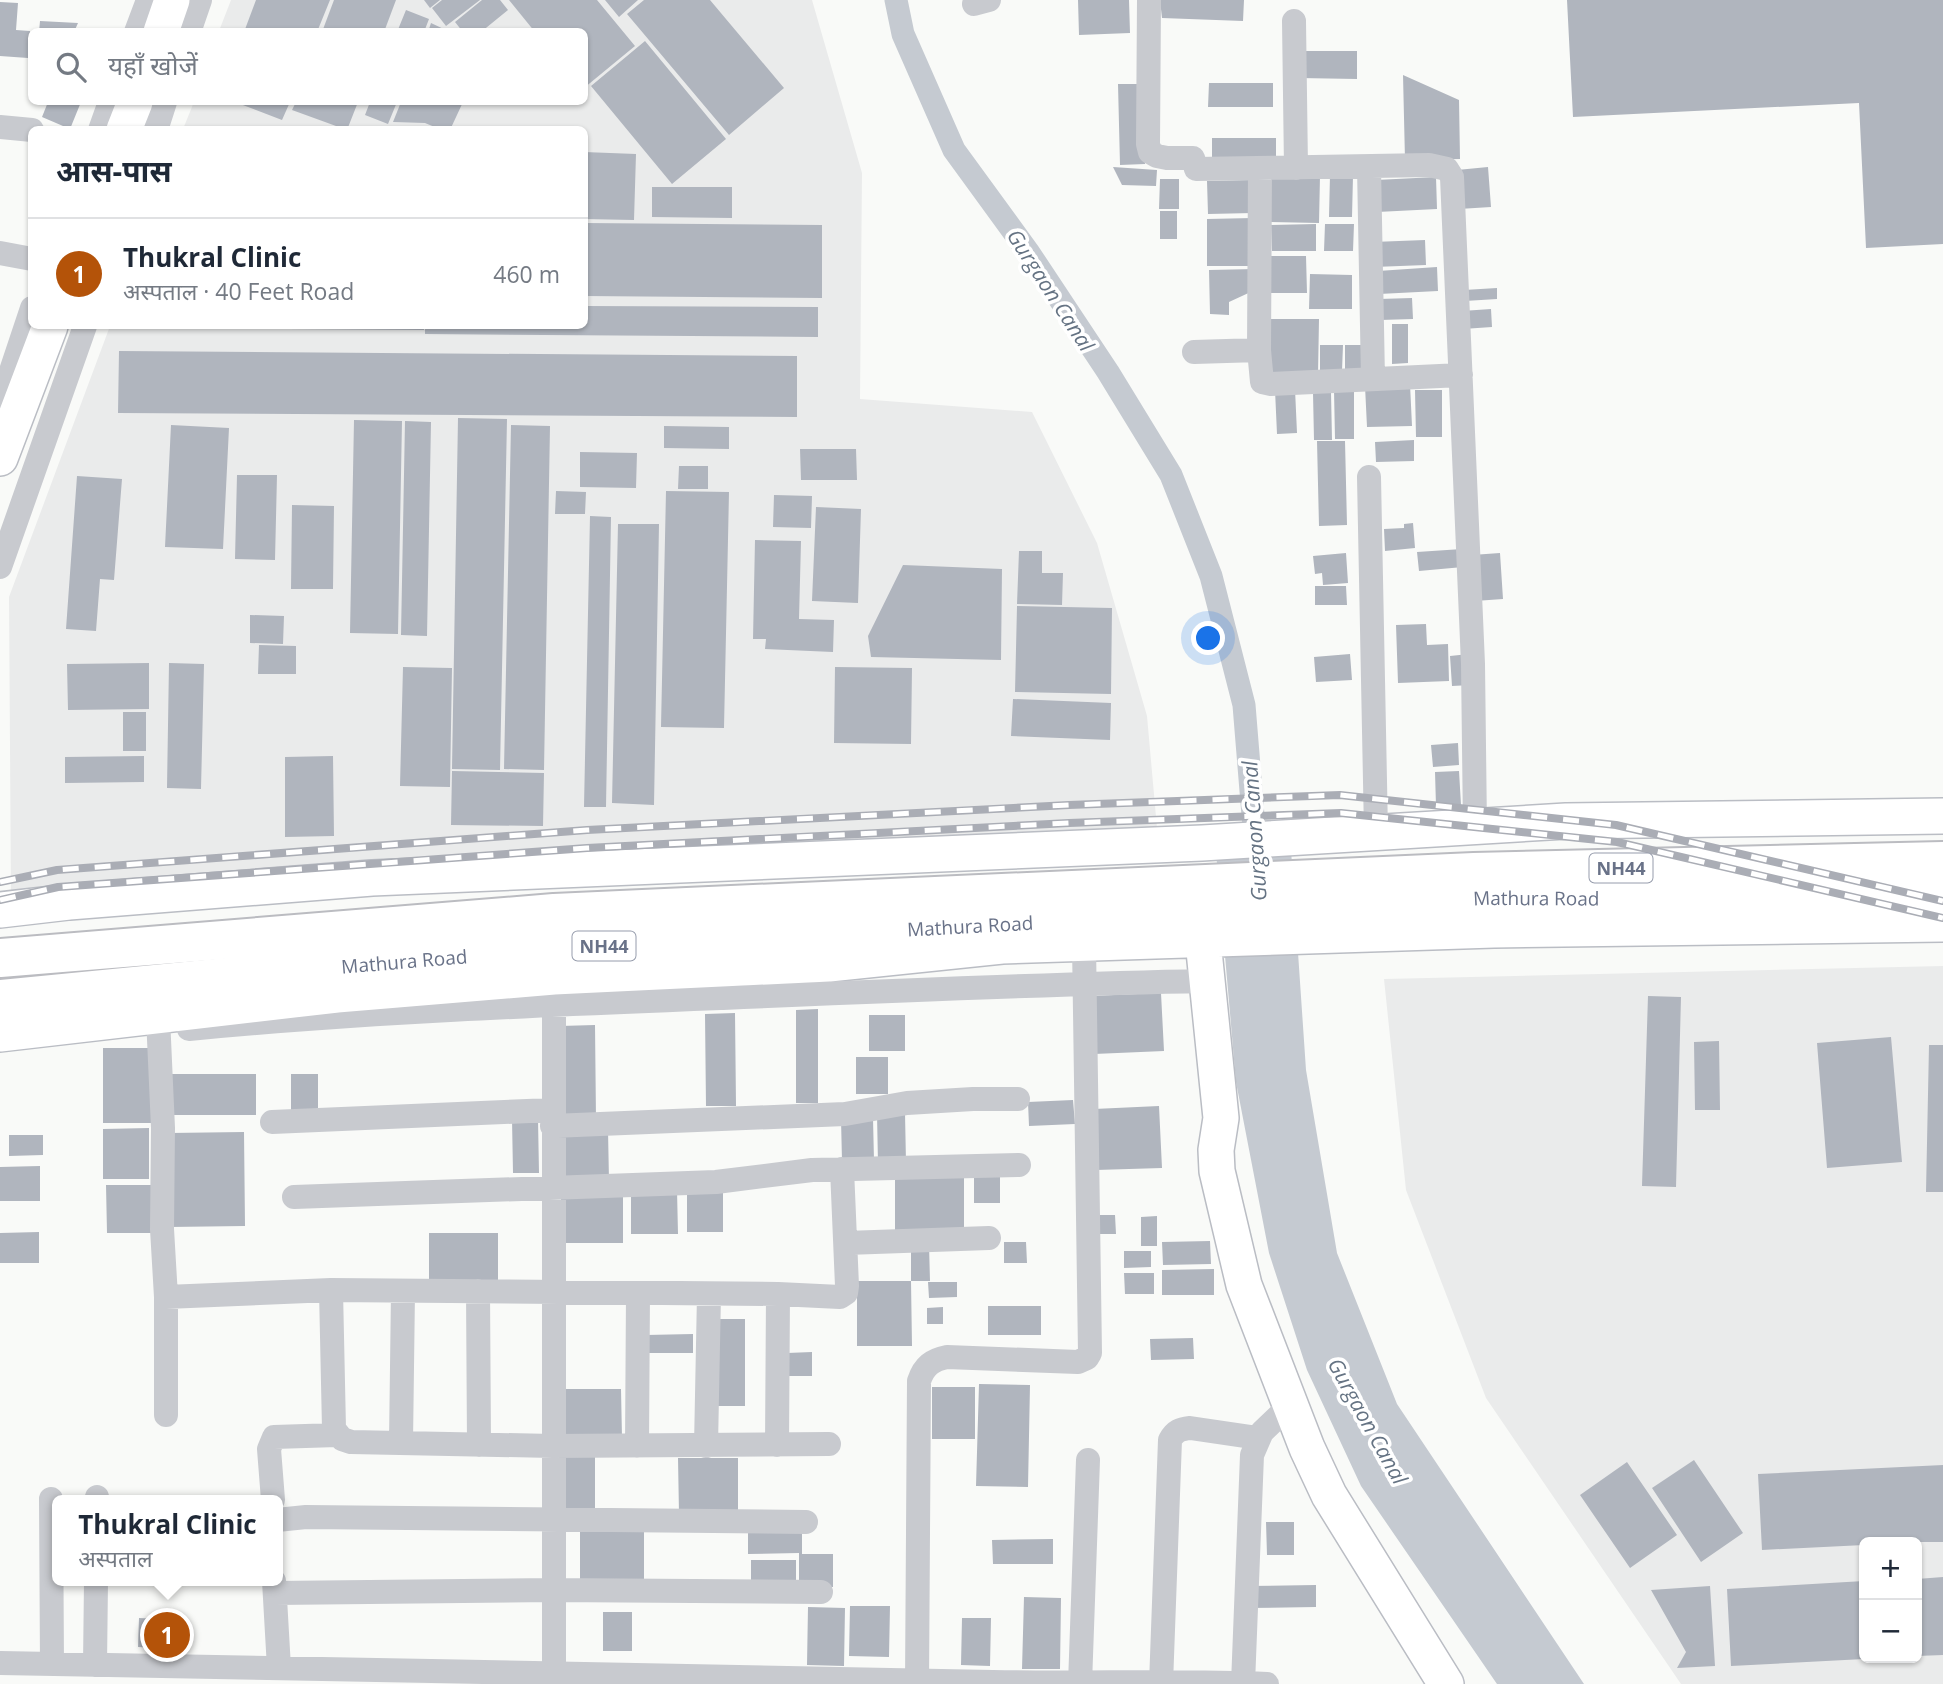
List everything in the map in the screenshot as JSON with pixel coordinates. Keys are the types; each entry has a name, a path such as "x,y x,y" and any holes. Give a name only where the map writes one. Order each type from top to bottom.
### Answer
{"highway":[{"name":"Mathura Road","path":"0,999 554,949 1210,920 1301,894 1474,872 1943,861"},
{"name":"Mathura Road","path":"1301,894 1483,898 1932,898"},
{"name":"Mathura Road","path":"0,958 554,913 1210,920"}],"main road":[{"path":"165,28 191,0"},
{"path":"126,126 134,105"},
{"path":"0,458 49,329"},
{"path":"0,910 372,878 1210,843 1566,821 1943,816"},
{"path":"1210,920 1206,981 1221,1118 1216,1150 1217,1171 1236,1258 1258,1324 1329,1495 1446,1684"},
{"name":"Mathura Road","path":"0,1034 159,1024 337,995 554,991 1002,946 1084,944 1210,920 1329,937 1493,930 1943,924"},
{"path":"1221,1118 1235,1148 1265,1278 1299,1376 1335,1467 1375,1542 1466,1684"}],"street":[{"path":"138,28 148,0"},
{"path":"189,28 191,0"},
{"path":"1149,0 1150,152 1167,158 1193,158 1196,169 1439,166 1447,169 1452,177 1473,664 1475,828"},
{"path":"1294,21 1296,168"},
{"path":"101,126 109,105"},
{"path":"157,126 164,105"},
{"path":"0,127 28,130"},
{"path":"1369,167 1373,379"},
{"path":"1260,169 1260,378 1266,384 1461,375"},
{"path":"0,253 28,258"},
{"path":"0,404 28,320"},
{"path":"0,567 84,329"},
{"path":"1194,352 1259,350"},
{"path":"1368,477 1376,832"},
{"path":"917,1681 919,1381 922,1371 928,1364 947,1357 1078,1362 1087,1358 1090,1353 1084,944"},
{"path":"554,1674 554,991 1206,981"},
{"path":"159,1024 162,1229 166,1297 166,1415"},
{"path":"272,1122 845,1114 907,1103 974,1098 1018,1099"},
{"path":"295,1197 716,1182 812,1170 1018,1165"},
{"path":"166,1297 331,1290 844,1296 847,1286 842,1169"},
{"path":"846,1243 989,1238"},
{"path":"331,1290 333,1407 334,1429 337,1435"},
{"path":"401,1443 402,1291"},
{"path":"478,1292 479,1445"},
{"path":"637,1446 638,1293"},
{"path":"706,1446 709,1294"},
{"path":"777,1445 778,1294"},
{"path":"0,1663 554,1674 590,1679 1251,1684 1250,1469 1258,1438 1290,1405"},
{"path":"1161,1683 1170,1440 1180,1429 1190,1428 1258,1438"},
{"path":"273,1495 269,1449 274,1437 337,1435 351,1441 553,1446 829,1444"},
{"path":"1080,1683 1088,1460"},
{"path":"51,1499 52,1664"},
{"path":"283,1520 320,1517 806,1522"},
{"path":"95,1665 96,1586"},
{"path":"279,1668 274,1587 821,1592"}],"shaded area":[{"path":"231,0 812,0 862,173 860,399 1032,412 1097,543 1147,716 1157,828 11,898 9,597 109,329 588,329 588,126 184,126 193,105 588,105 588,28 220,28"},
{"path":"1943,966 1943,1684 1681,1684 1486,1398 1406,1190 1384,979"}],"water":[{"path":"1290,835 1306,1070 1337,1253 1397,1404 1584,1684 1497,1684 1361,1486 1307,1370 1269,1253 1236,1082 1215,841"}],"building":[{"path":"256,0 330,0 319,28 246,28"},
{"path":"334,0 396,0 386,28 324,28"},
{"path":"424,0 440,0 430,8"},
{"path":"442,0 480,0 446,26 432,8"},
{"path":"482,0 500,0 508,10 486,28 460,28 455,22"},
{"path":"509,0 597,0 635,46 588,85 588,28 532,28"},
{"path":"605,0 638,0 619,17"},
{"path":"644,0 710,0 784,88 729,135 627,14"},
{"path":"1078,0 1129,0 1130,33 1079,35"},
{"path":"1160,0 1244,0 1243,21 1162,18"},
{"path":"1567,0 1943,0 1943,244 1866,248 1859,103 1573,117"},
{"path":"0,2 18,3 16,30 28,31 28,58 0,56"},
{"path":"406,10 429,19 426,28 399,28"},
{"path":"40,21 78,23 76,28 39,28"},
{"path":"645,41 726,139 672,184 591,86"},
{"path":"1300,51 1357,51 1357,79 1299,78"},
{"path":"1403,75 1459,100 1460,159 1405,160"},
{"path":"1209,83 1273,83 1273,107 1208,107"},
{"path":"1118,84 1143,84 1145,164 1120,165"},
{"path":"47,105 80,105 71,126 63,126 42,117"},
{"path":"243,105 289,105 282,120"},
{"path":"294,105 357,105 349,126 336,126 292,110"},
{"path":"369,105 396,105 388,124 365,115"},
{"path":"400,105 462,105 452,126 393,122"},
{"path":"1212,138 1276,138 1276,164 1212,164"},
{"path":"588,152 636,154 634,220 588,219"},
{"path":"1113,167 1157,170 1156,186 1122,185"},
{"path":"1488,167 1491,207 1459,209 1457,170"},
{"path":"1271,175 1320,176 1319,223 1270,222"},
{"path":"1330,175 1353,176 1352,217 1329,217"},
{"path":"1436,177 1437,209 1377,212 1376,180"},
{"path":"1160,179 1179,179 1179,209 1159,209"},
{"path":"1252,180 1253,213 1208,214 1207,181"},
{"path":"652,187 732,187 732,218 652,217"},
{"path":"1160,211 1177,211 1177,239 1160,239"},
{"path":"1253,218 1253,266 1207,266 1207,219"},
{"path":"588,223 822,225 822,298 588,296"},
{"path":"1316,224 1316,251 1272,251 1271,225"},
{"path":"1325,224 1354,224 1353,251 1324,251"},
{"path":"1425,240 1426,265 1374,267 1373,242"},
{"path":"1270,256 1306,256 1307,293 1270,293"},
{"path":"1437,267 1438,291 1379,294 1378,271"},
{"path":"1255,269 1255,290 1229,302 1229,315 1210,314 1209,270"},
{"path":"1310,274 1352,275 1352,309 1309,309"},
{"path":"1497,288 1497,299 1465,301 1464,290"},
{"path":"1412,298 1413,319 1380,320 1379,299"},
{"path":"588,306 818,307 818,337 425,334 425,329 588,329"},
{"path":"1491,309 1492,327 1463,329 1462,311"},
{"path":"1269,319 1319,319 1318,375 1268,375"},
{"path":"1392,324 1408,324 1408,363 1392,364"},
{"path":"280,329 424,329 424,330"},
{"path":"1320,345 1343,345 1342,371 1320,371"},
{"path":"1345,345 1361,345 1362,372 1345,372"},
{"path":"119,351 797,356 797,417 118,413"},
{"path":"1410,384 1412,426 1367,427 1365,386"},
{"path":"1295,389 1297,433 1277,434 1275,390"},
{"path":"1334,390 1354,390 1354,439 1335,439"},
{"path":"1415,390 1442,390 1442,437 1416,437"},
{"path":"1331,392 1332,440 1314,440 1313,393"},
{"path":"458,418 507,419 500,770 452,769"},
{"path":"354,420 402,421 398,634 350,633"},
{"path":"405,421 431,422 427,636 401,635"},
{"path":"171,425 229,428 223,549 165,547"},
{"path":"511,425 550,426 544,770 504,769"},
{"path":"664,426 729,427 729,449 664,448"},
{"path":"1414,440 1414,461 1376,462 1375,442"},
{"path":"1317,441 1345,441 1347,525 1319,526"},
{"path":"800,449 856,449 857,480 801,480"},
{"path":"580,452 637,453 636,488 580,487"},
{"path":"679,466 708,466 708,489 678,489"},
{"path":"237,475 277,475 275,560 235,559"},
{"path":"77,476 122,479 114,580 100,579 96,631 66,629"},
{"path":"556,491 586,492 585,514 555,514"},
{"path":"666,491 729,492 724,728 661,727"},
{"path":"774,495 812,496 811,528 773,527"},
{"path":"292,505 334,506 333,589 291,589"},
{"path":"816,507 861,509 858,603 812,601"},
{"path":"590,516 611,517 606,807 584,807"},
{"path":"1413,523 1415,548 1385,551 1384,529 1404,528 1404,524"},
{"path":"618,524 659,524 654,805 612,803"},
{"path":"755,540 801,541 799,619 834,620 833,652 765,649 766,639 753,639"},
{"path":"1462,549 1463,567 1419,571 1417,552"},
{"path":"1019,551 1042,551 1042,573 1063,573 1062,605 1017,604"},
{"path":"1346,553 1348,583 1323,585 1322,573 1315,574 1313,556"},
{"path":"1500,553 1503,599 1475,601 1472,555"},
{"path":"903,565 1002,569 1001,660 871,657 868,636"},
{"path":"1315,586 1346,586 1347,605 1315,605"},
{"path":"1017,606 1112,608 1111,694 1015,692"},
{"path":"250,615 284,616 283,644 250,643"},
{"path":"1426,624 1427,645 1448,644 1449,681 1398,683 1396,625"},
{"path":"259,645 296,646 296,674 258,674"},
{"path":"1350,654 1352,680 1316,682 1314,657"},
{"path":"1469,654 1471,685 1452,686 1450,656"},
{"path":"149,663 149,709 68,710 67,664"},
{"path":"169,663 204,664 201,789 167,788"},
{"path":"403,667 452,668 450,787 400,786"},
{"path":"835,667 912,668 911,744 834,743"},
{"path":"1013,699 1111,703 1110,740 1011,736"},
{"path":"123,712 146,712 146,751 123,751"},
{"path":"1458,743 1459,765 1433,767 1431,745"},
{"path":"144,756 144,782 65,783 65,757"},
{"path":"333,756 334,836 285,837 285,757"},
{"path":"452,771 544,773 543,826 451,825"},
{"path":"1459,771 1461,805 1436,806 1435,772"},
{"path":"1161,993 1164,1051 1094,1054 1091,996"},
{"path":"1648,996 1681,997 1676,1187 1642,1186"},
{"path":"818,1009 818,1103 796,1103 796,1010"},
{"path":"735,1013 736,1106 706,1106 705,1014"},
{"path":"869,1015 905,1015 905,1051 869,1051"},
{"path":"595,1025 596,1120 561,1120 560,1026"},
{"path":"1891,1037 1902,1162 1827,1168 1817,1043"},
{"path":"1719,1041 1720,1110 1695,1110 1694,1042"},
{"path":"1929,1045 1943,1045 1943,1192 1926,1192"},
{"path":"103,1048 152,1048 152,1123 103,1123"},
{"path":"856,1057 888,1057 888,1094 856,1094"},
{"path":"163,1074 256,1074 256,1115 163,1115"},
{"path":"291,1074 318,1074 318,1115 291,1115"},
{"path":"1073,1100 1075,1124 1029,1126 1028,1102"},
{"path":"1159,1106 1162,1168 1096,1170 1094,1109"},
{"path":"905,1113 906,1163 878,1164 877,1114"},
{"path":"873,1118 874,1161 842,1161 841,1119"},
{"path":"512,1119 538,1119 539,1173 513,1173"},
{"path":"149,1128 149,1179 103,1179 103,1129"},
{"path":"556,1130 608,1130 609,1181 556,1181"},
{"path":"244,1132 245,1226 169,1227 169,1133"},
{"path":"9,1135 43,1135 43,1155 9,1156"},
{"path":"40,1166 40,1201 0,1201 0,1167"},
{"path":"964,1172 964,1235 895,1235 895,1173"},
{"path":"974,1175 1000,1175 1000,1203 974,1203"},
{"path":"106,1185 151,1185 151,1233 107,1233"},
{"path":"687,1187 723,1187 723,1232 687,1232"},
{"path":"631,1190 677,1190 678,1234 631,1234"},
{"path":"561,1193 623,1193 623,1243 561,1243"},
{"path":"1096,1215 1115,1215 1116,1234 1097,1234"},
{"path":"1157,1216 1157,1246 1141,1246 1141,1217"},
{"path":"39,1232 39,1263 0,1263 0,1233"},
{"path":"429,1233 498,1233 498,1283 429,1283"},
{"path":"1210,1241 1211,1264 1163,1265 1162,1242"},
{"path":"1004,1242 1026,1242 1027,1263 1004,1263"},
{"path":"929,1244 930,1281 911,1281 911,1245"},
{"path":"1124,1251 1151,1251 1151,1267 1124,1268"},
{"path":"1214,1269 1214,1295 1162,1295 1162,1270"},
{"path":"1124,1273 1154,1273 1154,1294 1125,1294"},
{"path":"857,1281 911,1281 912,1346 857,1346"},
{"path":"928,1282 957,1282 957,1297 929,1298"},
{"path":"988,1306 1041,1306 1041,1335 988,1335"},
{"path":"943,1307 943,1324 927,1324 927,1308"},
{"path":"717,1319 745,1319 745,1406 717,1406"},
{"path":"693,1334 693,1353 646,1353 646,1335"},
{"path":"1193,1338 1194,1359 1151,1360 1150,1339"},
{"path":"812,1352 812,1376 788,1376 787,1353"},
{"path":"979,1384 1030,1385 1028,1487 976,1486"},
{"path":"932,1387 975,1387 975,1439 932,1439"},
{"path":"562,1389 621,1389 622,1438 563,1438"},
{"path":"559,1454 595,1454 595,1509 560,1509"},
{"path":"678,1458 738,1458 738,1514 679,1514"},
{"path":"1694,1460 1743,1533 1701,1562 1652,1488"},
{"path":"1627,1462 1677,1535 1630,1568 1580,1495"},
{"path":"1943,1465 1943,1542 1922,1542 1922,1537 1859,1537 1859,1545 1762,1550 1758,1474"},
{"path":"1266,1522 1294,1522 1294,1555 1267,1555"},
{"path":"748,1525 802,1525 802,1554 833,1554 833,1587 799,1587 799,1553 748,1554"},
{"path":"644,1530 644,1586 580,1586 580,1531"},
{"path":"1053,1539 1053,1564 993,1564 992,1540"},
{"path":"751,1560 796,1560 796,1584 751,1584"},
{"path":"1943,1577 1943,1655 1922,1656 1922,1579"},
{"path":"1859,1581 1859,1659 1731,1666 1727,1589"},
{"path":"1316,1585 1316,1607 1247,1608 1246,1586"},
{"path":"1710,1586 1715,1666 1677,1668 1686,1652 1651,1590"},
{"path":"1024,1597 1061,1598 1060,1669 1022,1669"},
{"path":"850,1606 890,1606 889,1657 849,1656"},
{"path":"808,1607 845,1608 844,1666 807,1665"},
{"path":"603,1612 632,1612 632,1651 603,1651"},
{"path":"139,1618 179,1620 178,1649 138,1647"},
{"path":"962,1618 991,1618 990,1666 961,1665"}],"waterway":[{"name":"Gurgaon Canal","path":"896,0 903,34 954,150 1029,253 1108,372 1171,475 1211,576 1244,705 1256,852"}],"railway":[{"path":"0,882 57,870 587,830 1069,805 1340,795 1616,825 1943,901"},
{"path":"0,900 58,887 587,848 1069,823 1341,813 1617,842 1943,918"}],"place":[{"name":"Thukral Clinic","path":"167,1635"}]}
